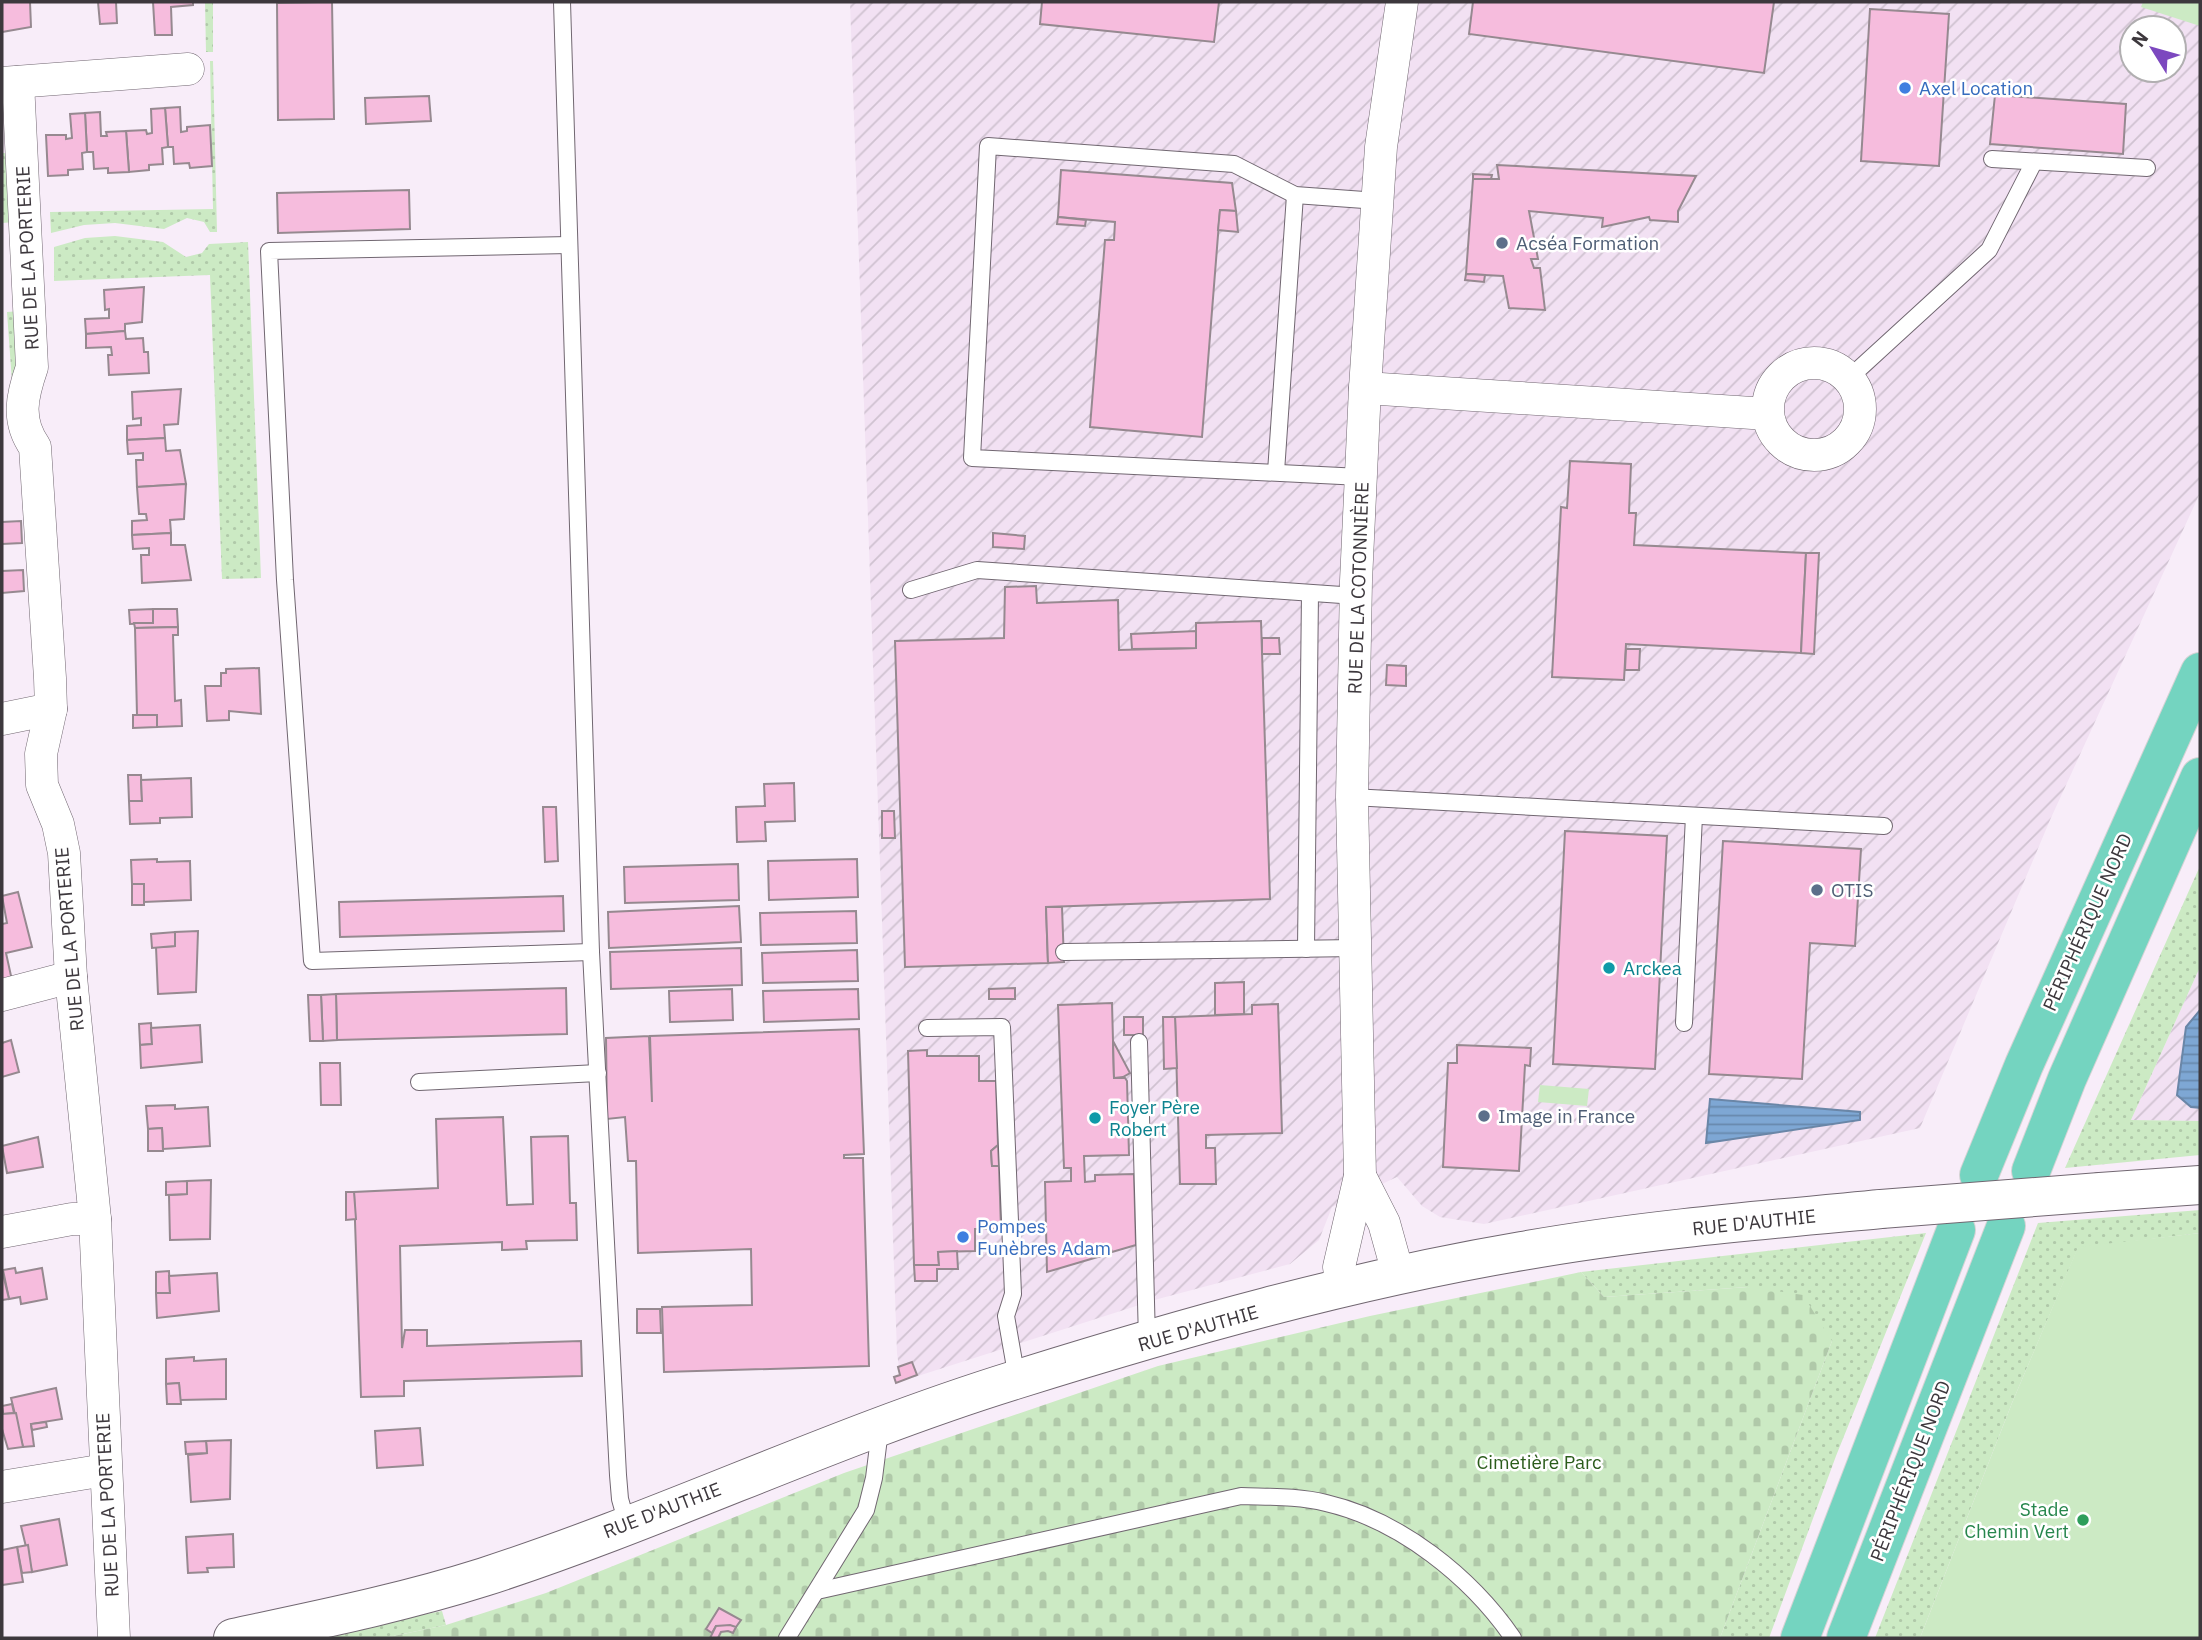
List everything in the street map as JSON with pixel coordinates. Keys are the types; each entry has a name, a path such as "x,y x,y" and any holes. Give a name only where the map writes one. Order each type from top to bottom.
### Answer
{"highway":[{"name":"PÉRIPHÉRIQUE NORD","path":"1979,1175 2040,1027 2200,672"},
{"path":"2031,1171 2067,1079 2200,777"},
{"name":"PÉRIPHÉRIQUE NORD","path":"1846,1638 2006,1226"},
{"path":"1800,1638 1956,1230"}],"street":[{"name":"RUE DE LA COTONNIÈRE","path":"1342,1288 1339,1267 1360,1176 1352,797 1356,596 1365,388 1381,147 1402,2"},
{"path":"10,83 188,69"},
{"name":"RUE DE LA PORTERIE","path":"10,83 33,367 12,415 35,447 51,709 41,754 41,785 58,824 64,853 71,977 94,1219 114,1638"},
{"path":"1814,363 1829,366 1848,379 1859,399 1860,414 1856,429 1835,450 1806,455 1792,450 1780,441 1768,414 1769,399 1775,385 1786,373 1799,366 1814,363"},
{"path":"1365,388 1768,414"},
{"path":"2,719 51,709"},
{"path":"2,995 71,977"},
{"name":"RUE DE LA COTONNIÈRE","path":"1360,1176 1384,1223 1399,1277"},
{"name":"RUE D'AUTHIE","path":"233,1638 482,1578 881,1424 1017,1379 1342,1288 1523,1251 1768,1219 2200,1185"},
{"path":"2,1232 72,1219 94,1219"},
{"path":"2,1487 105,1470"}],"lane":[{"path":"562,2 592,952 618,1475 620,1499 627,1524"},
{"path":"1361,477 972,458 988,146 1234,164 1295,195 1378,201"},
{"path":"1992,159 2147,168"},
{"path":"1848,379 1989,250 2034,162"},
{"path":"1276,472 1295,195"},
{"path":"569,245 269,251 285,580 312,961 592,952"},
{"path":"911,590 977,570 1356,596"},
{"path":"1306,948 1310,593"},
{"path":"1352,797 1884,826"},
{"path":"1684,1023 1694,816"},
{"path":"1063,952 1356,948"},
{"path":"927,1028 1002,1027 1013,1294 1006,1316 1017,1379"},
{"path":"1139,1042 1147,1342"},
{"path":"419,1082 598,1073"},
{"path":"788,1638 866,1510 874,1478 881,1424"},
{"path":"817,1591 1241,1496 1293,1497 1327,1503 1359,1514 1417,1545 1451,1569 1499,1616 1513,1638"}],"shaded area":[{"path":"850,2 2200,2 2200,493 2050,820 1920,1128 1484,1224 1440,1217 1422,1206 1397,1177 1332,1207 1319,1240 1290,1264 1158,1299 896,1383 894,1377 900,1375 897,1353"},
{"path":"2200,967 2200,1121 2131,1120"}],"green space":[{"path":"205,2 213,2 213,52 206,52"},
{"path":"2143,2 2200,2 2200,26 2188,22 2188,14 2163,14 2141,7"},
{"path":"210,61 213,61 217,232 210,232 204,222 187,218 164,229 115,223 84,225 51,233 50,212 213,209"},
{"path":"2,153 10,153 15,222 2,223"},
{"path":"115,236 163,242 186,257 202,253 209,244 248,242 261,578 222,579 210,275 54,281 54,247 85,238"},
{"path":"21,311 24,361 12,382 7,312"},
{"path":"2200,866 2200,967 2131,1120 2200,1121 2200,1155 2065,1168"},
{"path":"1540,1085 1589,1089 1587,1106 1538,1102"},
{"path":"2200,1210 2200,1233 2078,1248 2012,1403 1920,1638 1875,1638 2038,1223"},
{"path":"1926,1233 1836,1456 1769,1638 1720,1638 1832,1341 1748,1287 1604,1297 1581,1272"},
{"name":"Stade Chemin Vert","path":"2200,1233 2200,1638 1920,1638 2012,1403 2078,1247"},
{"name":"Cimetière Parc","path":"1581,1272 1604,1297 1748,1287 1803,1295 1832,1341 1720,1638 384,1638 446,1625 546,1593 844,1473 1158,1366 1370,1316"},
{"path":"442,1611 446,1625 384,1638 298,1638"}],"water":[{"path":"2200,1010 2200,1108 2191,1107 2177,1095 2186,1027"},
{"path":"1710,1099 1860,1112 1860,1120 1706,1143"}],"building":[{"path":"2,2 30,2 31,27 2,32"},
{"path":"98,2 116,2 117,23 100,24"},
{"path":"153,2 193,2 193,5 171,7 172,35 155,35"},
{"path":"332,2 334,119 278,120 277,3"},
{"path":"1042,2 1219,2 1214,42 1040,24"},
{"path":"1473,2 1774,2 1764,73 1469,34"},
{"name":"Axel Location","path":"1870,9 1949,14 1939,166 1861,161"},
{"path":"1995,95 2126,104 2123,154 1990,144"},
{"path":"429,96 431,121 366,124 365,98"},
{"path":"180,107 181,132 187,131 187,127 210,125 212,166 190,168 189,163 174,164 173,147 168,147 165,108"},
{"path":"165,108 168,147 162,148 163,164 149,165 149,170 129,172 126,131 146,130 147,134 152,133 151,109"},
{"path":"100,112 101,136 107,136 106,132 126,131 129,172 108,173 108,168 94,169 93,152 87,152 85,113"},
{"path":"85,113 87,152 82,153 83,169 68,170 68,175 48,176 46,135 66,135 66,139 72,138 70,114"},
{"name":"Acséa Formation","path":"1497,165 1696,176 1678,211 1678,222 1650,220 1649,217 1602,227 1603,218 1529,211 1538,259 1531,259 1534,268 1540,268 1545,310 1509,308 1503,276 1466,274 1473,179 1499,179"},
{"path":"1061,170 1232,183 1236,211 1220,210 1202,437 1090,427 1105,240 1114,240 1115,222 1058,217"},
{"path":"1473,174 1492,175 1491,179 1473,179"},
{"path":"409,190 410,229 278,233 277,193"},
{"path":"1220,210 1236,211 1238,232 1218,230"},
{"path":"1058,217 1086,220 1085,226 1057,224"},
{"path":"1466,274 1485,275 1484,282 1465,280"},
{"path":"144,287 142,322 125,324 125,331 86,334 85,319 109,318 109,309 105,310 104,290"},
{"path":"125,331 126,339 143,338 144,352 148,352 149,373 109,375 108,355 112,355 111,347 86,348 86,334"},
{"path":"181,389 178,424 164,425 165,438 127,440 127,426 141,425 141,418 133,419 132,392"},
{"path":"165,438 166,451 180,450 186,484 137,487 136,460 143,460 143,453 128,454 127,440"},
{"path":"1570,461 1631,464 1629,513 1636,513 1634,545 1806,553 1801,653 1626,644 1624,680 1552,677 1561,507 1567,508"},
{"path":"186,484 184,519 170,520 171,533 132,535 132,521 147,520 146,514 139,514 137,487"},
{"path":"21,521 22,543 2,544 2,522"},
{"path":"171,533 171,545 185,545 191,580 142,583 141,555 149,555 149,548 133,549 132,535"},
{"path":"993,533 1025,536 1024,549 993,547"},
{"path":"1806,553 1819,553 1814,654 1801,653"},
{"path":"23,570 24,591 2,593 2,571"},
{"path":"1036,586 1037,603 1118,600 1119,650 1196,648 1196,623 1261,621 1270,899 1046,907 1048,963 905,967 895,641 1004,638 1005,587"},
{"path":"153,609 153,623 130,624 129,610"},
{"path":"153,609 177,609 178,627 135,628 134,623 153,623"},
{"path":"178,627 178,635 173,635 175,701 181,700 182,726 157,727 157,715 137,715 135,628"},
{"path":"1196,631 1196,648 1132,649 1131,634"},
{"path":"1262,638 1279,638 1280,654 1262,654"},
{"path":"1626,649 1640,649 1639,670 1625,670"},
{"path":"1387,665 1406,666 1406,686 1386,685"},
{"path":"259,668 261,714 229,711 229,720 207,721 205,686 221,686 221,673 226,673 226,669"},
{"path":"133,715 157,715 157,727 133,728"},
{"path":"128,775 141,775 142,801 129,801"},
{"path":"191,778 192,817 160,818 160,823 130,824 129,801 142,801 141,780"},
{"path":"794,783 795,821 765,822 766,841 737,842 736,807 765,806 764,784"},
{"path":"543,807 556,807 558,861 545,862"},
{"path":"882,811 894,811 895,838 882,838"},
{"name":"Arckea","path":"1565,831 1667,836 1655,1069 1553,1064"},
{"path":"1723,841 1861,849 1855,946 1810,943 1802,1079 1709,1074"},
{"path":"157,859 157,862 190,861 191,900 144,902 144,884 132,884 131,860"},
{"path":"857,859 858,897 769,900 768,861"},
{"path":"738,864 739,900 625,903 624,867"},
{"path":"132,884 144,884 144,905 132,905"},
{"path":"18,892 32,947 6,953 13,985 2,988 2,924 7,923 2,896"},
{"path":"563,896 564,931 340,937 339,902"},
{"path":"739,906 741,942 609,948 608,912"},
{"path":"1046,907 1062,907 1064,962 1048,963"},
{"path":"856,911 857,943 761,945 760,913"},
{"path":"198,931 196,992 158,994 156,947 175,946 175,932"},
{"path":"175,932 175,946 152,948 151,934"},
{"path":"741,948 742,985 611,989 610,952"},
{"path":"857,950 858,981 763,983 762,953"},
{"path":"1244,982 1244,1014 1215,1015 1215,983"},
{"path":"566,988 567,1034 337,1040 336,994"},
{"path":"1015,988 1015,999 989,999 989,989"},
{"path":"732,989 733,1020 670,1022 669,991"},
{"path":"858,989 859,1019 764,1022 763,991"},
{"path":"336,994 337,1040 323,1041 321,995"},
{"path":"308,995 321,995 323,1041 310,1041"},
{"name":"Foyer Père Robert","path":"1112,1003 1114,1078 1125,1078 1127,1081 1129,1155 1084,1156 1085,1182 1095,1181 1095,1175 1134,1174 1136,1245 1112,1252 1111,1249 1100,1253 1101,1256 1047,1272 1045,1182 1071,1181 1071,1168 1064,1168 1058,1005"},
{"path":"1278,1004 1282,1133 1206,1135 1206,1148 1215,1148 1216,1184 1180,1184 1175,1017 1252,1014 1252,1005"},
{"path":"1124,1017 1143,1017 1143,1035 1124,1035"},
{"path":"1163,1017 1175,1017 1177,1068 1164,1069"},
{"path":"151,1023 152,1044 140,1045 139,1024"},
{"path":"200,1025 202,1062 141,1068 140,1045 152,1044 151,1028"},
{"path":"859,1029 864,1154 844,1155 844,1158 863,1158 869,1366 664,1372 662,1307 752,1305 751,1249 638,1253 636,1161 628,1161 625,1117 607,1119 606,1038 649,1036 652,1102 650,1036"},
{"path":"11,1040 19,1072 2,1077 2,1043"},
{"path":"1113,1041 1130,1073 1123,1077 1114,1078"},
{"name":"Image in France","path":"1457,1045 1531,1048 1530,1066 1525,1065 1519,1171 1443,1167 1448,1063 1457,1063"},
{"path":"927,1050 927,1056 979,1056 979,1081 996,1081 998,1145 991,1151 992,1166 999,1166 1001,1229 975,1229 975,1251 938,1252 939,1265 914,1265 908,1051"},
{"path":"320,1063 340,1063 341,1105 321,1105"},
{"path":"175,1105 175,1109 208,1107 210,1146 163,1149 162,1128 148,1129 146,1106"},
{"path":"503,1117 507,1205 533,1204 531,1137 568,1136 570,1203 576,1203 577,1240 526,1241 527,1249 502,1250 502,1242 400,1246 402,1348 405,1330 427,1330 427,1346 581,1341 582,1376 404,1381 404,1396 361,1397 354,1192 438,1188 436,1119"},
{"path":"162,1128 163,1151 148,1151 148,1129"},
{"path":"38,1137 43,1167 7,1173 2,1146"},
{"path":"998,1145 999,1166 992,1166 991,1151"},
{"path":"211,1180 210,1239 170,1240 169,1195 187,1194 187,1181"},
{"path":"187,1181 187,1194 166,1195 166,1182"},
{"path":"346,1192 354,1192 356,1219 346,1220"},
{"path":"957,1251 958,1269 937,1269 937,1281 915,1281 914,1265 939,1265 938,1252"},
{"path":"15,1268 16,1273 42,1268 47,1299 21,1304 20,1297 9,1299 3,1270"},
{"path":"2,1270 9,1299 2,1300"},
{"path":"169,1271 170,1293 156,1293 156,1272"},
{"path":"217,1273 219,1311 157,1318 156,1293 170,1293 169,1276"},
{"path":"637,1309 660,1309 661,1333 637,1333"},
{"path":"194,1357 194,1361 226,1359 226,1399 180,1400 179,1383 166,1384 166,1359"},
{"path":"912,1362 917,1375 896,1383 894,1377 900,1375 898,1367"},
{"path":"179,1383 181,1404 167,1404 166,1384"},
{"path":"56,1388 62,1419 31,1424 34,1446 23,1447 11,1398"},
{"path":"12,1404 14,1413 3,1414 2,1406"},
{"path":"2,1408 3,1414 16,1413 23,1447 8,1449 2,1429"},
{"path":"46,1422 47,1427 32,1430 31,1424"},
{"path":"420,1428 423,1465 377,1468 375,1431"},
{"path":"231,1440 230,1499 191,1502 188,1455 207,1453 206,1441"},
{"path":"206,1441 207,1453 186,1454 185,1442"},
{"path":"59,1519 67,1565 32,1572 21,1526"},
{"path":"233,1534 234,1567 207,1568 208,1572 188,1573 186,1537"},
{"path":"28,1545 32,1572 22,1573 17,1547"},
{"path":"17,1547 23,1582 2,1585 2,1550"},
{"path":"719,1608 741,1620 736,1627 716,1626 712,1633 706,1629"},
{"path":"716,1626 736,1627 733,1633 721,1632 718,1638 710,1638"}],"place":[{"name":"Axel Location","path":"1905,88"},
{"name":"Acséa Formation","path":"1502,243"},
{"name":"OTIS","path":"1817,890"},
{"name":"Arckea","path":"1609,968"},
{"name":"Image in France","path":"1484,1116"},
{"name":"Foyer Père Robert","path":"1095,1118"},
{"name":"Pompes Funèbres Adam","path":"963,1237"},
{"name":"Stade Chemin Vert","path":"2083,1520"}]}
